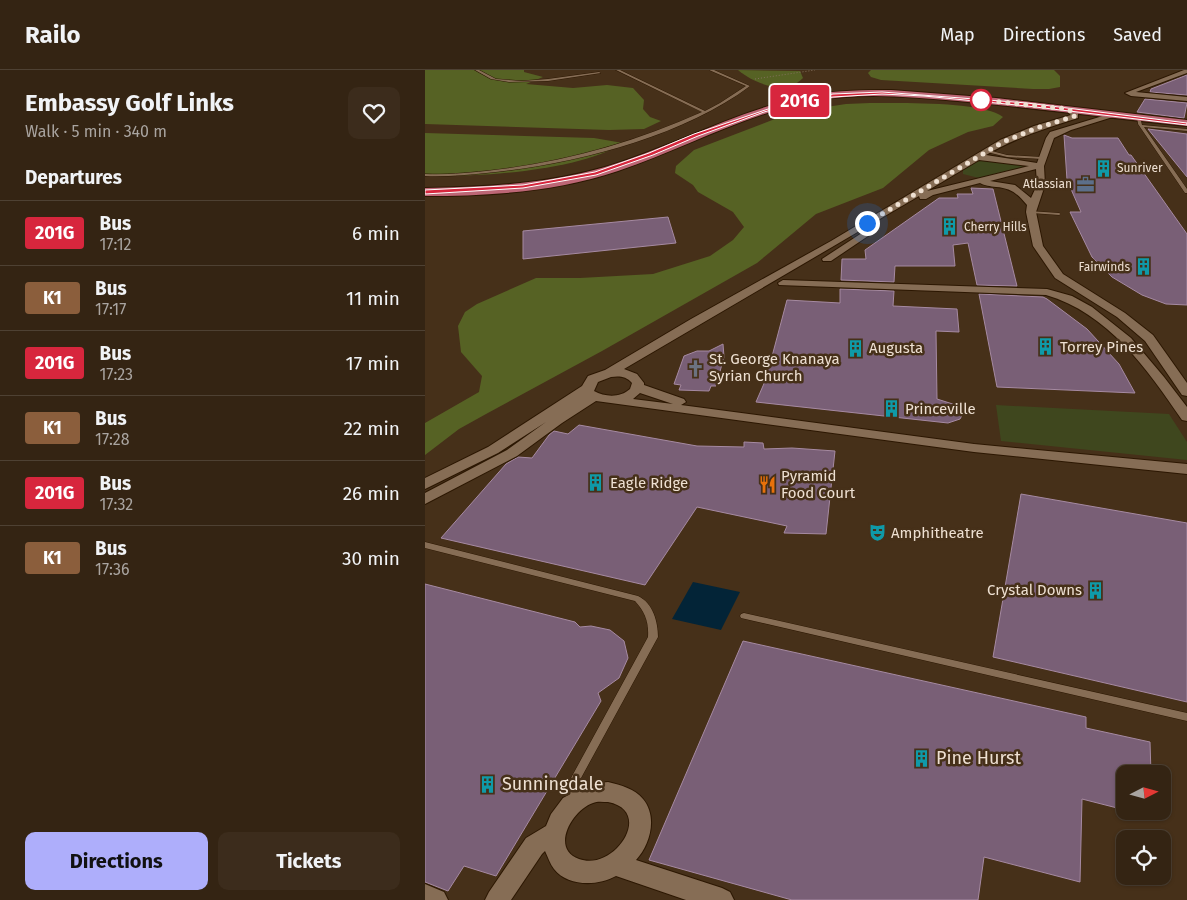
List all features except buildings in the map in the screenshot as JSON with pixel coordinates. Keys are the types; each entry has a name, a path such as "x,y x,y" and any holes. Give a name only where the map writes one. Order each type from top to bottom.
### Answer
{"main road":[{"path":"425,183 491,181 559,173 583,168 637,151 764,104 784,98 828,91 910,89 1187,118"},
{"path":"425,192 523,187 596,173 762,111 833,95 859,93 910,94 1113,114 1140,122 1187,123"}],"street":[{"path":"1187,71 1128,93 1187,99"},
{"path":"425,498 512,453 532,440 590,393 593,379 609,373 695,321 835,243 1003,142 1037,128 1075,116 1068,109"},
{"path":"1032,209 1041,185 1041,162 1049,138 1053,134 1084,122 1102,119 1113,114"},
{"path":"978,157 1041,162"},
{"path":"626,374 687,336 849,246 930,193 975,182 1041,162"},
{"path":"957,169 961,177 975,182 1010,185 1021,192 1032,209 1038,246 1059,276 1121,315 1149,338 1187,392"},
{"path":"1047,292 1057,283 1059,276"},
{"path":"783,283 1060,294 1080,304 1126,339 1187,417"},
{"path":"609,373 626,374 636,379 637,387"},
{"path":"610,400 628,396 637,387"},
{"path":"637,387 707,412"},
{"path":"425,484 493,450 590,393 610,400 974,448 1187,469"},
{"path":"608,792 624,796 635,806 640,820 639,837 630,853 615,865 596,872 578,871 563,863 554,850 554,833 561,816 575,801 591,793 608,792"},
{"path":"497,900 534,846 554,833"},
{"path":"615,865 722,900"},
{"path":"425,896 436,900"}],"lane":[{"path":"477,70 486,76 500,81 548,79 599,73"},
{"path":"618,70 704,112"},
{"path":"425,175 437,176 495,172 564,161 648,135 714,108 747,86 711,70"},
{"path":"1140,122 1187,130"},
{"path":"1140,122 1187,192"},
{"path":"988,151 1041,162"},
{"path":"1032,209 1059,214"},
{"path":"425,545 638,599 647,608 654,626 653,637 576,778 575,801"},
{"path":"744,616 1187,717"}],"path":[{"path":"737,82 815,70"}],"green space":[{"path":"425,70 524,70 524,72 543,77 526,84 573,88 607,85 633,88 644,100 643,109 650,117 661,121 644,129 609,130 425,124"},
{"path":"738,70 800,71 803,78 788,86 770,86 753,80"},
{"path":"871,70 1054,70 1060,76 1060,87 1033,89 881,80 871,77 868,73"},
{"path":"919,103 960,106 978,108 1003,117 993,126 968,132 929,150 883,188 816,214 757,263 459,429 425,455 425,423 479,392 482,376 461,352 458,326 465,312 477,304 536,278 580,278 653,274 710,256 733,240 744,227 733,212 698,192 693,185 675,173 676,166 694,150 780,117 813,109 846,104"},
{"path":"425,133 594,138 623,143 604,153 581,160 527,171 499,174 425,175"},
{"path":"983,160 1023,165 1024,167 979,178 963,174 963,169"},
{"path":"996,405 1169,414 1187,442 1187,460 1001,441"}],"water":[{"path":"693,582 740,592 721,630 672,619"}],"bus line":[{"name":"201G","path":"425,192 523,187 596,173 611,169 762,111 833,95 859,93 924,95 1027,104 1187,123"}],"place":[{"name":"Sunriver","path":"1103,168"},
{"name":"Atlassian","path":"1086,184"},
{"name":"Cherry Hills","path":"950,227"},
{"name":"Fairwinds","path":"1144,267"},
{"name":"Torrey Pines","path":"1046,347"},
{"name":"Augusta","path":"855,348"},
{"name":"St. George Knanaya Syrian Church","path":"695,368"},
{"name":"Princeville","path":"891,409"},
{"name":"Eagle Ridge","path":"596,483"},
{"name":"Pyramid Food Court","path":"767,485"},
{"name":"Amphitheatre","path":"877,533"},
{"name":"Crystal Downs","path":"1096,590"},
{"name":"Pine Hurst","path":"922,758"},
{"name":"Sunningdale","path":"488,784"}],"route":[{"path":"867,223 916,192 1003,142 1037,128 1075,116 1068,109 981,100"}]}
